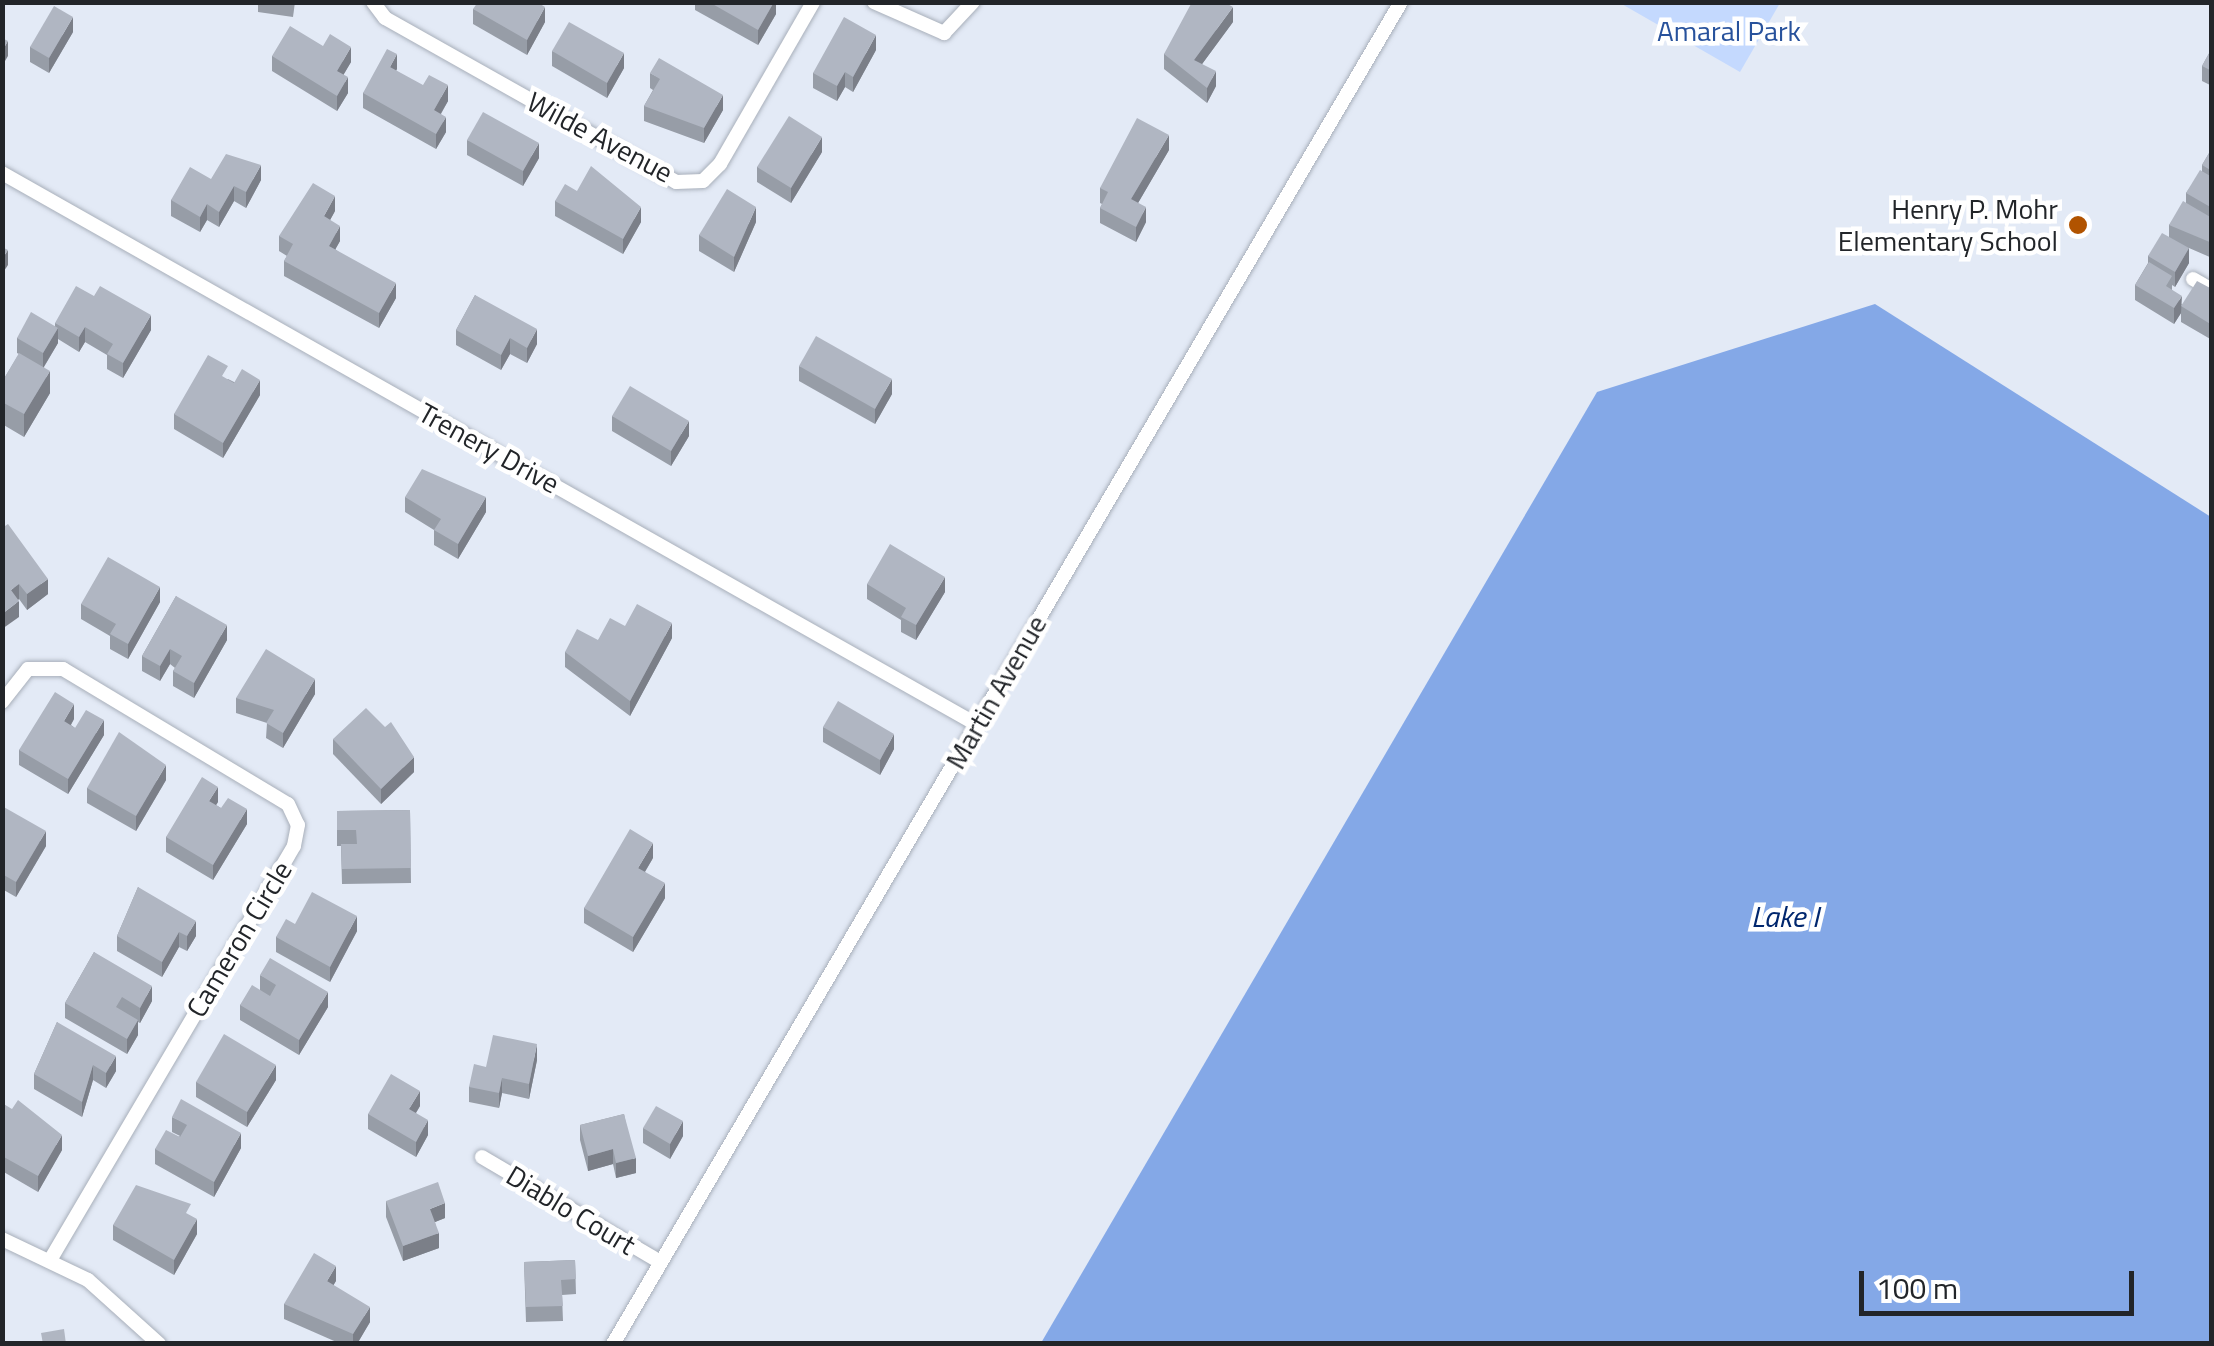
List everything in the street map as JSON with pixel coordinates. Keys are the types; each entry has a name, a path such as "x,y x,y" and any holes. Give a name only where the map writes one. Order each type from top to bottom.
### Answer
{"street":[{"name":"Wilde Avenue","path":"374,2 385,18 676,182 703,180 720,164 813,2"},
{"path":"874,2 944,33 973,2"},
{"name":"Martin Avenue","path":"613,1344 1401,2"},
{"name":"Trenery Drive","path":"2,173 976,724"},
{"path":"2193,279 2212,290"},
{"name":"Cameron Circle","path":"2,702 28,669 64,669 288,804 298,825 294,846 50,1260"},
{"name":"Diablo Court","path":"482,1157 660,1262"},
{"path":"2,1239 50,1260 160,1344"}],"green space":[{"name":"Amaral Park","path":"1620,3 1780,3 1740,72"}],"water":[{"name":"Lake I","path":"1875,304 2211,517 2211,1343 1041,1343 1597,392"}],"building":[{"path":"478,2 537,2 545,7 527,40 473,9"},
{"path":"709,2 774,2 758,30"},
{"path":"1192,2 1224,2 1233,7 1194,60 1216,71 1207,88 1164,54"},
{"path":"54,6 73,17 49,58 30,47"},
{"path":"844,17 876,35 853,77 845,72 837,86 813,73"},
{"path":"569,22 624,53 607,83 552,51"},
{"path":"290,26 323,46 330,34 351,47 337,71 348,77 337,96 272,56"},
{"path":"2212,48 2212,71 2202,66"},
{"path":"387,49 397,54 390,67 423,85 429,75 448,85 434,110 446,117 436,134 363,93"},
{"path":"659,58 723,95 704,128 644,106 660,79 650,73"},
{"path":"483,112 539,143 523,171 467,140"},
{"path":"789,116 822,137 791,188 757,167"},
{"path":"1137,118 1169,135 1131,199 1146,207 1136,227 1100,208 1108,192 1100,188"},
{"path":"2212,148 2212,171 2202,165"},
{"path":"226,154 261,165 246,192 234,186 219,212 207,204 200,217 171,200 190,167 211,179"},
{"path":"591,166 641,207 623,239 555,201 565,184 577,191"},
{"path":"2200,170 2212,177 2212,208 2186,193"},
{"path":"313,183 335,196 324,216 340,226 329,246 396,283 379,313 284,261 293,244 279,236"},
{"path":"727,189 756,207 734,257 699,235"},
{"path":"2183,201 2212,218 2212,243 2169,225"},
{"path":"2162,233 2189,248 2175,272 2148,256"},
{"path":"2149,262 2172,276 2166,286 2182,296 2174,308 2135,285"},
{"path":"2197,281 2212,289 2212,325 2181,306"},
{"path":"76,286 94,296 100,286 151,315 123,363 107,354 113,344 85,327 79,337 55,323"},
{"path":"475,295 537,329 527,348 510,338 501,355 456,330"},
{"path":"31,312 58,328 43,353 17,338"},
{"path":"816,336 892,379 875,409 799,366"},
{"path":"19,353 50,371 24,414 2,402 2,382"},
{"path":"208,355 228,366 222,376 234,383 242,369 260,380 223,443 174,414"},
{"path":"630,386 689,421 671,451 612,416"},
{"path":"422,469 486,497 458,544 434,530 441,519 405,497"},
{"path":"8,524 48,579 27,594 19,584 11,590 19,601 2,614 2,528"},
{"path":"890,544 945,577 916,625 901,617 906,608 867,584"},
{"path":"108,557 160,587 128,644 110,634 116,624 81,604"},
{"path":"176,596 227,625 194,683 173,671 182,656 170,649 160,666 142,656"},
{"path":"637,604 672,623 630,701 565,652 577,629 598,640 610,618 625,626"},
{"path":"266,649 315,679 283,733 266,723 274,710 236,698"},
{"path":"55,692 74,704 64,721 75,728 86,710 104,720 68,779 19,750"},
{"path":"838,701 894,734 880,760 823,727"},
{"path":"366,708 385,727 391,722 414,757 381,789 333,739"},
{"path":"119,732 166,765 136,816 87,788"},
{"path":"202,777 218,787 209,801 221,808 228,798 247,809 213,865 166,837"},
{"path":"2,806 46,831 16,882 2,874"},
{"path":"410,810 411,868 342,869 341,844 357,844 356,830 337,830 337,811"},
{"path":"630,829 653,843 638,868 665,883 633,937 584,908"},
{"path":"138,887 196,921 187,936 179,932 162,962 117,936"},
{"path":"312,892 357,916 330,967 276,937 286,919 295,924"},
{"path":"94,952 152,986 140,1008 122,997 116,1007 138,1020 127,1039 65,1003"},
{"path":"270,958 328,992 299,1040 240,1005 252,985 270,996 276,985 260,975"},
{"path":"57,1022 116,1056 106,1073 93,1065 82,1102 34,1074"},
{"path":"224,1034 276,1065 247,1112 196,1082"},
{"path":"493,1035 537,1044 529,1084 502,1078 499,1093 469,1087 474,1064 486,1067"},
{"path":"391,1074 420,1091 409,1109 428,1120 416,1142 368,1114"},
{"path":"181,1099 241,1133 214,1182 155,1149 166,1130 180,1137 187,1125 172,1117"},
{"path":"18,1100 62,1135 38,1176 2,1156 2,1103 12,1109"},
{"path":"656,1106 683,1121 670,1144 643,1128"},
{"path":"624,1114 636,1158 616,1163 613,1149 588,1156 580,1125"},
{"path":"438,1182 445,1203 430,1209 439,1233 403,1246 386,1201"},
{"path":"136,1185 191,1204 186,1213 197,1219 174,1260 113,1225"},
{"path":"314,1253 336,1266 327,1281 370,1307 353,1334 284,1304"},
{"path":"575,1260 576,1279 561,1280 563,1306 526,1307 524,1262"},
{"path":"64,1329 66,1344 43,1344 41,1333"}],"place":[{"name":"Henry P. Mohr Elementary School","path":"2078,225"}]}
